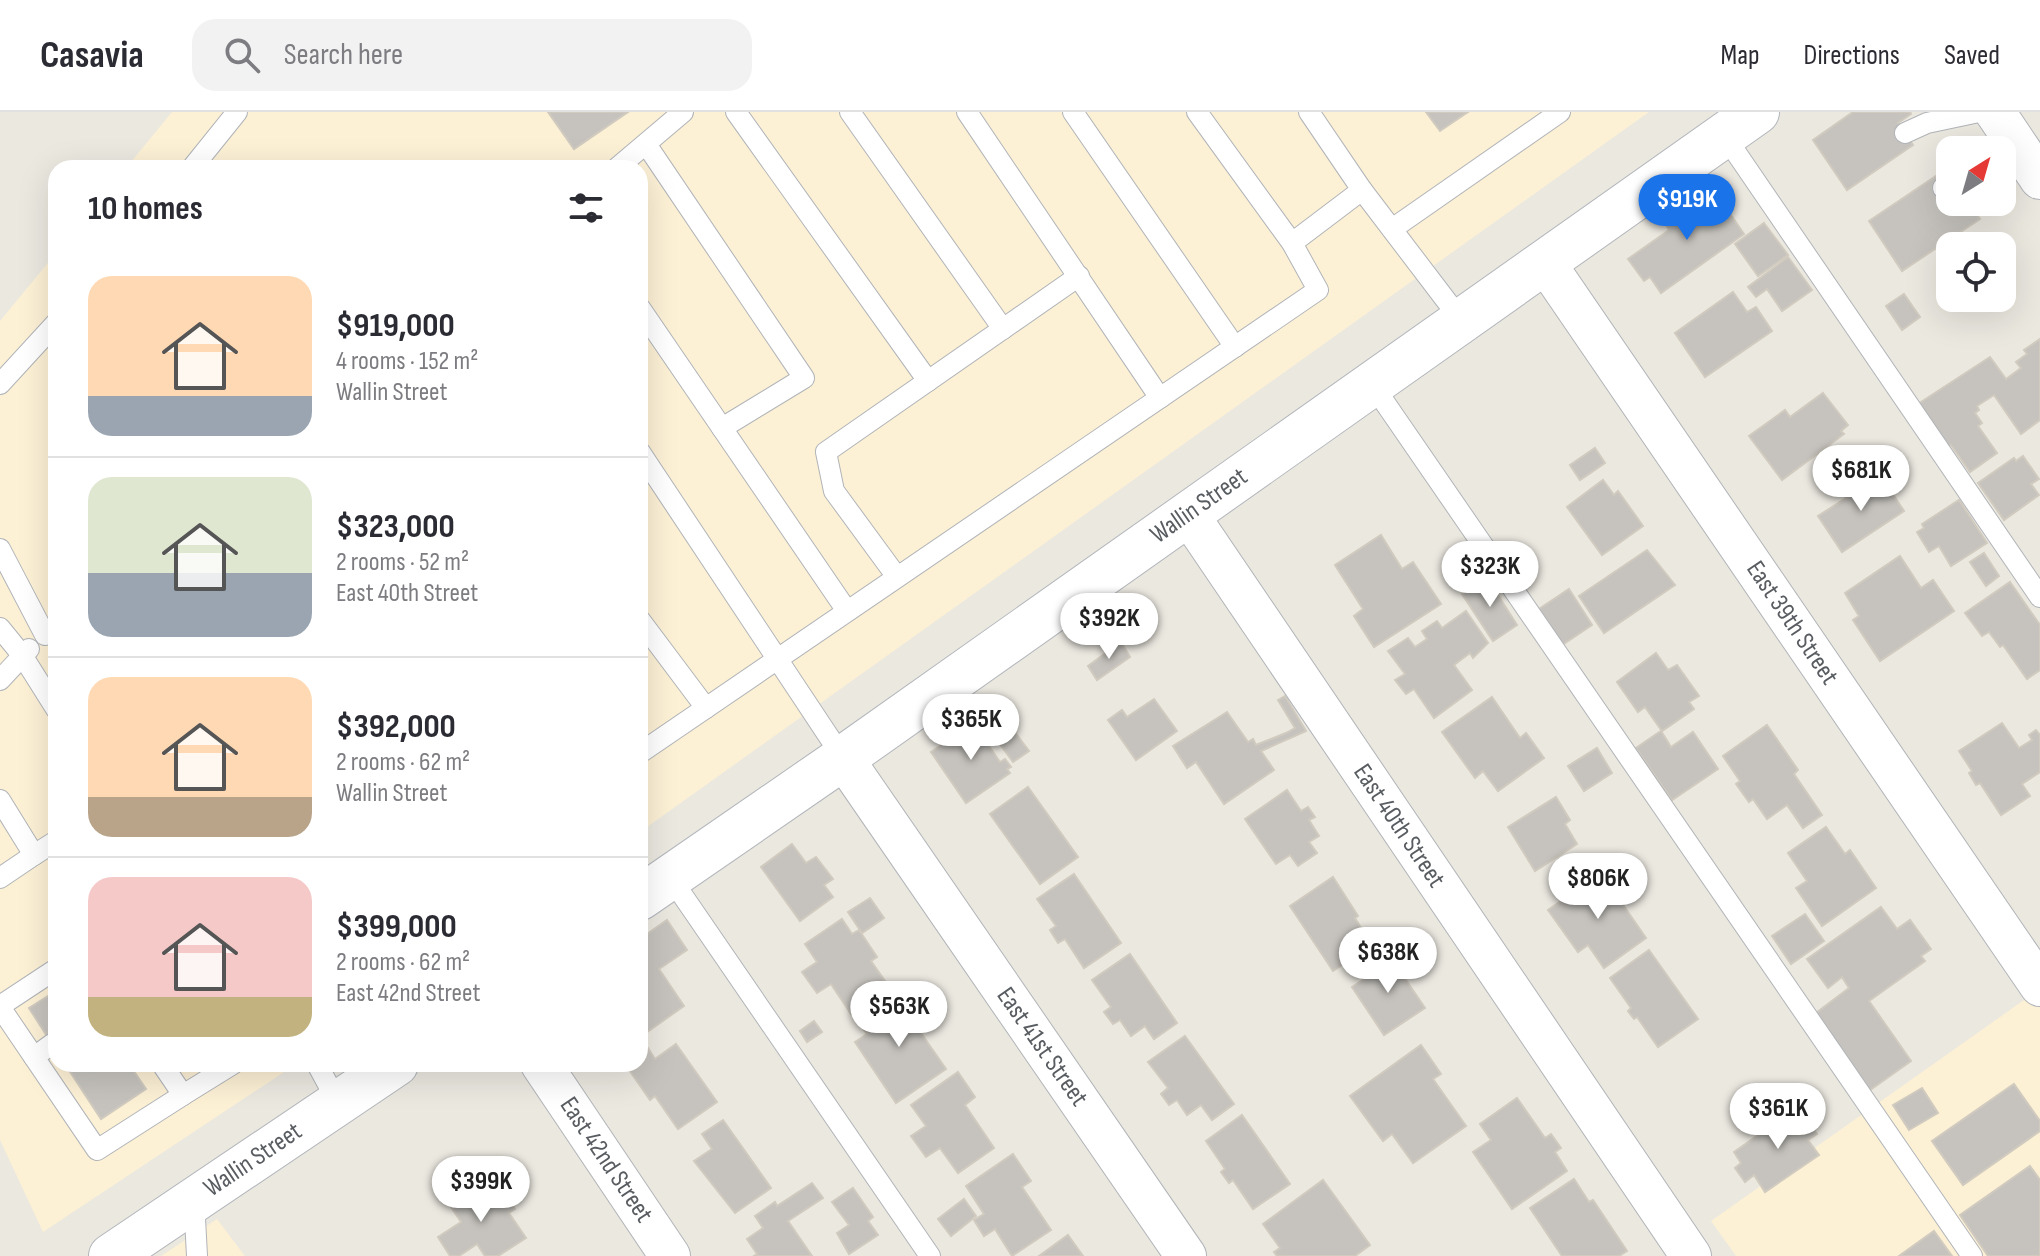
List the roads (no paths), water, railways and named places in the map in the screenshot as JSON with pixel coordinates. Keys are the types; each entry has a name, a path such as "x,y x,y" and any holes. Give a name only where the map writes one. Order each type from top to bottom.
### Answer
{"main road":[{"name":"Wallin Street","path":"655,888 1741,124"},
{"name":"Wallin Street","path":"114,1256 384,1072"}],"street":[{"path":"2004,135 2040,179"},
{"name":"East 39th Street","path":"1544,261 2040,986"},
{"name":"East 40th Street","path":"1188,514 1691,1256"},
{"name":"East 41st Street","path":"843,758 1186,1256"},
{"name":"East 42nd Street","path":"546,1072 670,1256"}],"lane":[{"path":"198,160 237,112"},
{"path":"627,160 683,112"},
{"path":"736,112 928,381"},
{"path":"850,112 1003,329"},
{"path":"967,112 1160,398"},
{"path":"1073,112 1235,347"},
{"path":"648,748 1318,290 1292,243 1197,112"},
{"path":"1309,112 1362,190 1461,320"},
{"path":"1392,229 1560,112"},
{"path":"1905,133 1927,123 1979,112"},
{"path":"1741,124 2040,597"},
{"path":"646,144 804,378 722,428"},
{"path":"1292,243 1362,190"},
{"path":"897,577 834,491 826,452 1079,276"},
{"path":"648,320 847,611"},
{"path":"0,384 48,332"},
{"path":"1372,384 1972,1256"},
{"path":"648,464 843,758"},
{"path":"0,549 48,625"},
{"path":"0,628 22,655 48,696"},
{"path":"648,631 706,708"},
{"path":"0,680 48,633"},
{"path":"0,800 34,855"},
{"path":"0,878 48,846"},
{"path":"655,888 930,1256"},
{"path":"48,974 0,1006 97,1150 220,1072"},
{"path":"34,1057 48,1047"},
{"path":"167,1072 183,1095"},
{"path":"321,1072 338,1103"},
{"path":"61,1097 79,1085"},
{"path":"194,1200 197,1256"}]}
